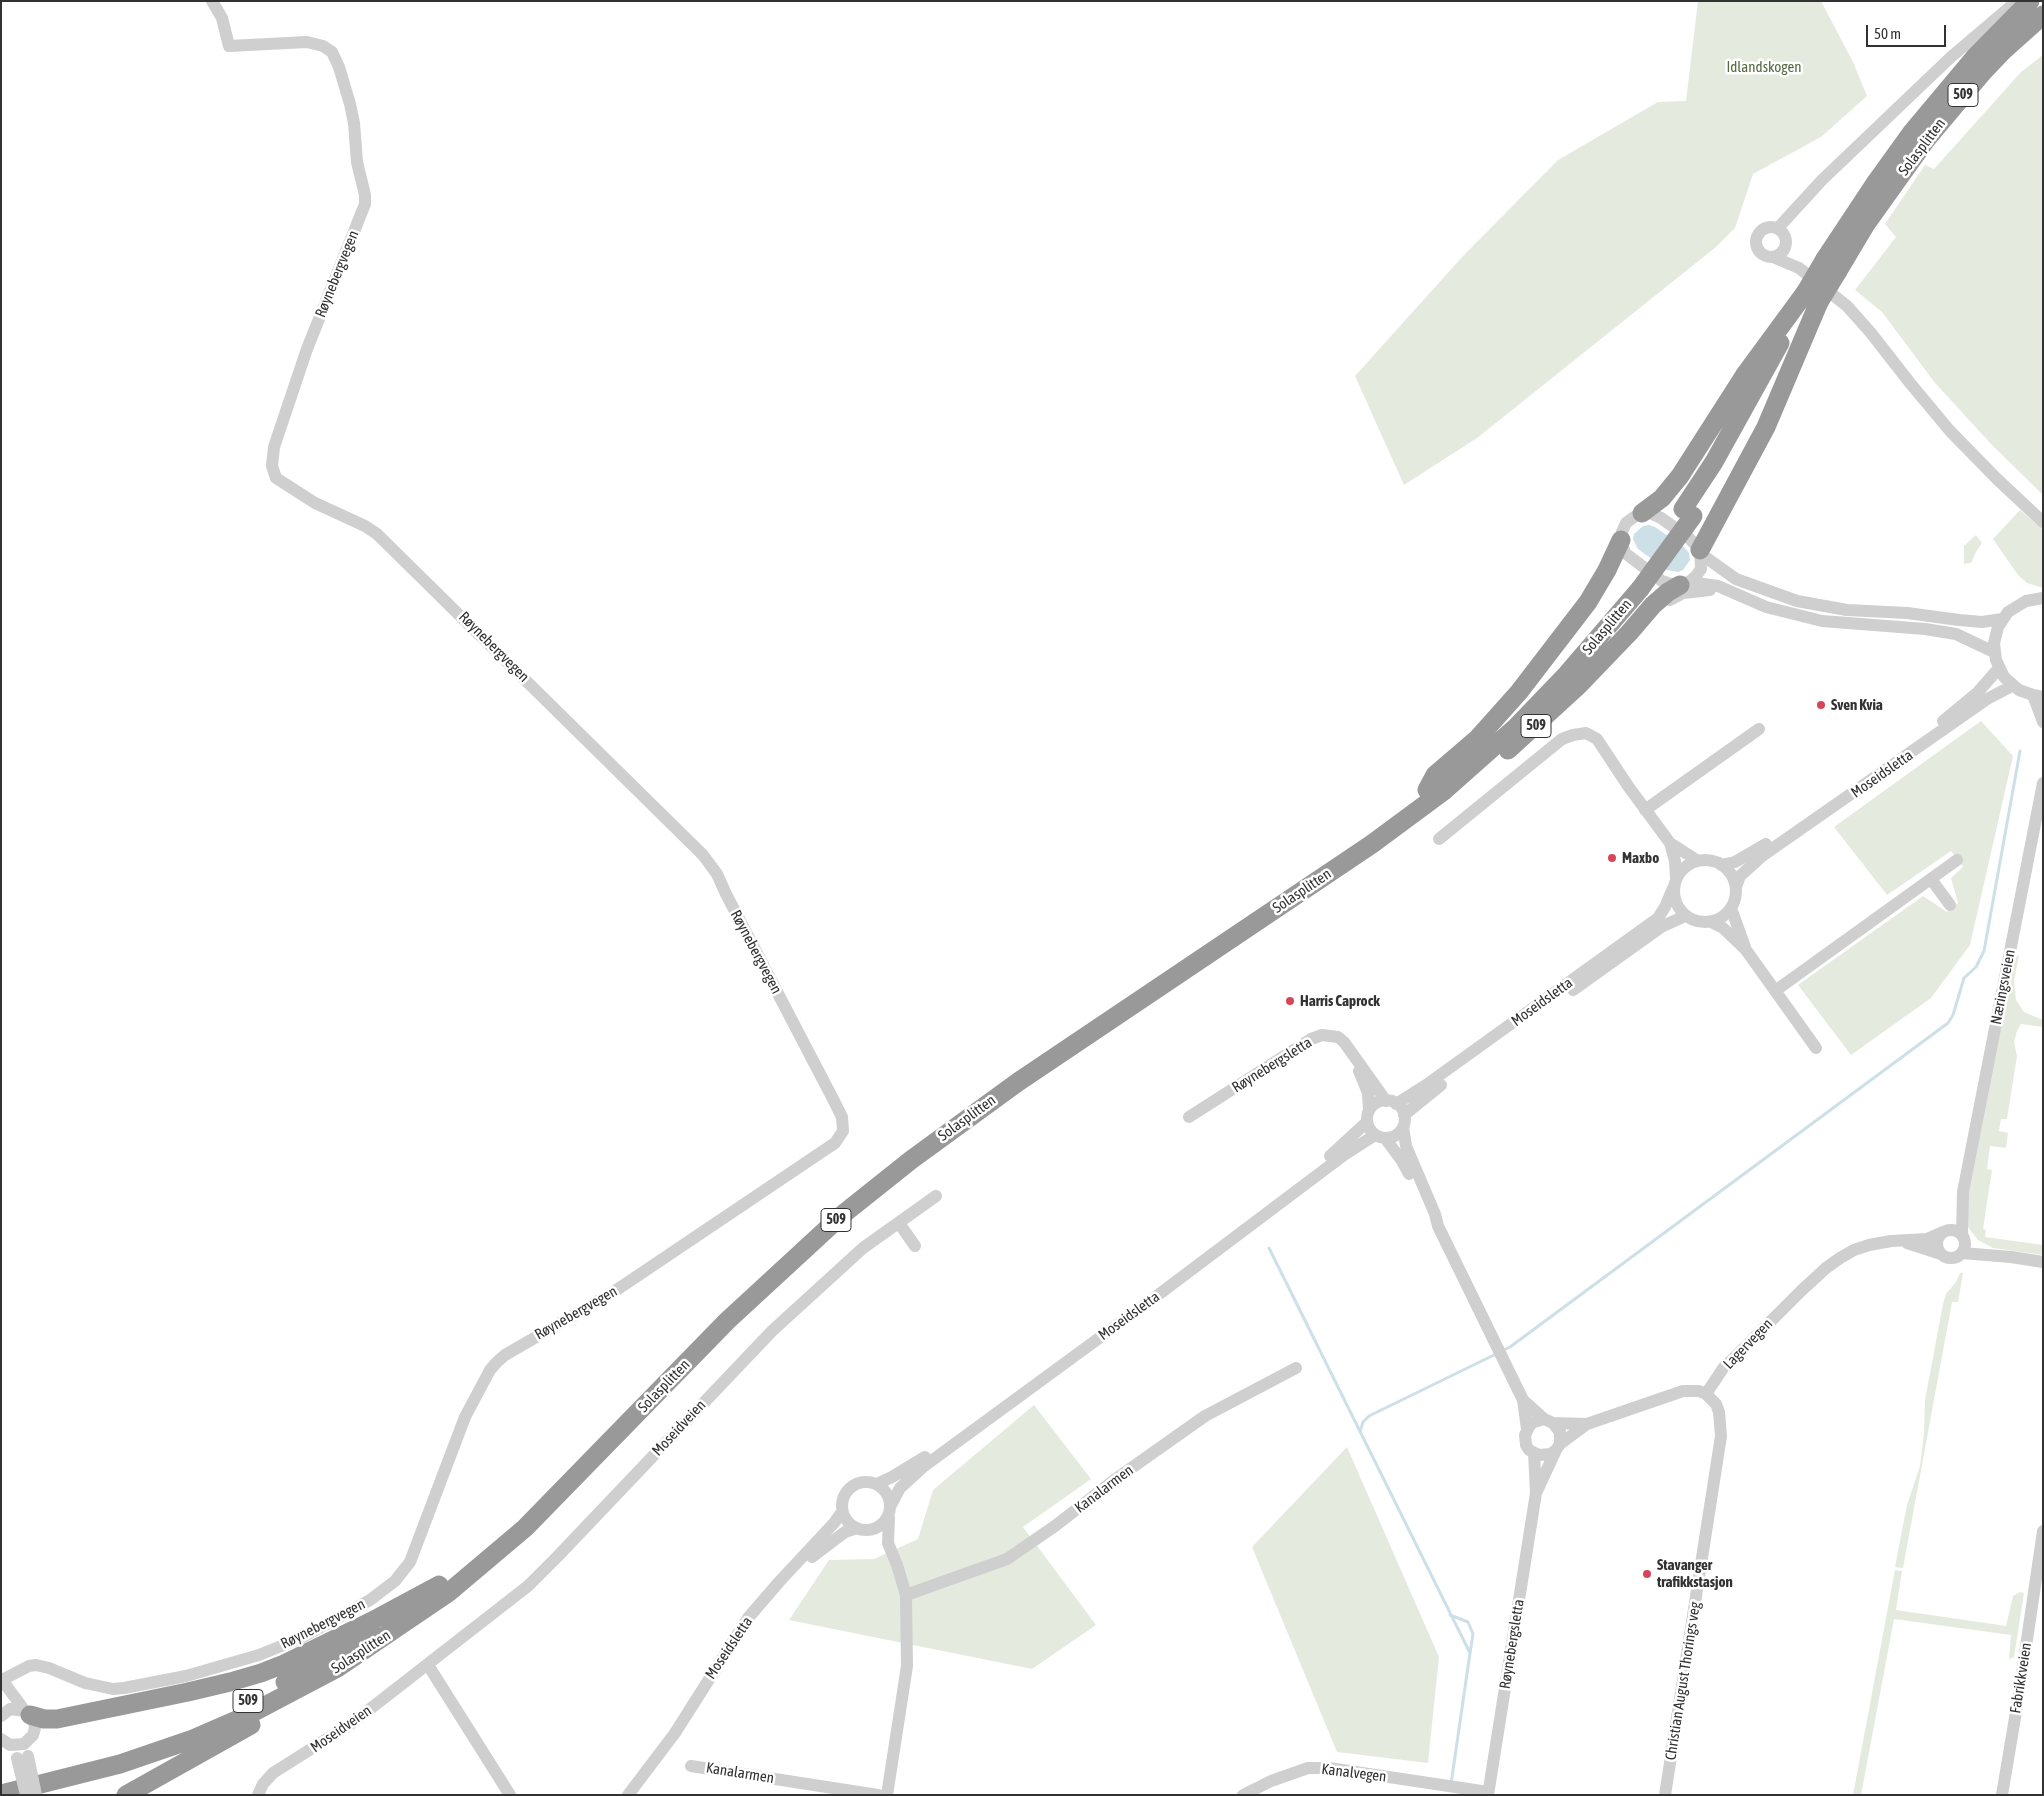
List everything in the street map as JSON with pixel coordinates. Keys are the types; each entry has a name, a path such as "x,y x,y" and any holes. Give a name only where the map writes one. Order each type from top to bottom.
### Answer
{"highway":[{"name":"Solasplitten","path":"1831,265 1854,214 1894,156 1953,81 2030,1"},
{"name":"Solasplitten","path":"1831,265 1866,224 1926,140 1996,58 2043,15"},
{"name":"509","path":"1642,513 1662,498 1675,482 1699,448 1744,376 1812,297 1831,265"},
{"name":"Solasplitten","path":"1,1794 97,1771 193,1739 271,1703 339,1668 405,1624 448,1593 486,1562 566,1487 688,1360 762,1287 842,1215 911,1160 1018,1082 1372,844 1445,790 1516,726 1567,674 1724,466 1812,297"},
{"name":"509","path":"1700,552 1766,427 1812,297"},
{"name":"509","path":"1427,790 1435,776 1477,739 1524,685 1588,602 1607,570 1621,540"},
{"name":"509","path":"1372,844 1389,839 1478,775 1552,712 1629,633 1653,605 1668,592 1684,583"},
{"name":"Solasplitten","path":"1,1782 37,1775 117,1753 173,1733 241,1704 331,1656 400,1613 439,1585 474,1558 516,1519 711,1320 768,1265 835,1206 904,1150 1012,1072 1337,855 1427,790 1469,754 1547,678 1606,613 1635,585"},
{"name":"509","path":"27,1713 44,1719 74,1715 205,1688 261,1673 372,1622 439,1585"},
{"name":"509","path":"126,1795 299,1697 339,1668"}],"street":[{"name":"Røynebergvegen","path":"2,1680 29,1666 36,1665 49,1668 90,1685 113,1689 186,1676 258,1656 331,1623 370,1600 395,1581 410,1562 465,1417 486,1377 497,1362 505,1355 620,1288 835,1143 842,1131 842,1117 833,1099 717,874 703,855 377,534 366,526 315,503 276,478 272,466 274,447 307,349 361,214 365,195 357,162 352,114 339,67 332,52 323,46 307,42 229,46 222,18 212,1"},
{"path":"1778,228 1822,180 1951,57 2017,1"},
{"path":"1799,268 1793,252 1787,244 1785,235 1778,228 1772,226 1764,228 1756,239 1758,250 1767,257 1773,257 1799,268 1848,306 1872,333 1950,431 2043,522"},
{"path":"1773,257 1780,254 1787,244"},
{"path":"1994,652 1956,634 1925,629 1822,621 1766,607 1718,586 1684,583 1674,585 1662,581 1630,558 1621,540 1626,523 1634,516 1642,513 1661,518 1689,538 1700,552 1736,579 1797,601 1847,610 1907,612 1959,620 1982,622 2002,619"},
{"path":"1684,583 1696,576 1701,568 1700,552"},
{"path":"1629,633 1657,609 1683,593 1708,590 1735,595"},
{"path":"2043,598 2016,605 2002,619 1996,635 1994,652 1998,668 2012,686 2038,696 2043,722"},
{"name":"Moseidsletta","path":"1721,865 1735,862 1758,850 1915,742 1978,692 1998,668"},
{"name":"Moseidsletta","path":"1736,888 1740,876 1762,856 1987,699 2012,686"},
{"path":"1646,810 1760,729"},
{"name":"Moseidsletta","path":"1391,1102 1426,1085 1658,918 1666,908 1675,883 1675,861 1670,843 1628,786 1597,739 1586,733 1572,734 1562,739 1439,839"},
{"name":"Næringsveien","path":"1963,1237 1963,1192 2043,783"},
{"name":"Moseidsletta","path":"1670,843 1698,861"},
{"path":"1711,922 1726,915 1735,898 1736,888 1733,879 1721,865 1710,860 1698,861 1682,870 1675,883 1674,898 1678,908 1685,916 1693,920 1711,922 1723,928 1746,950 1816,1048"},
{"path":"1775,991 1957,860"},
{"path":"1931,878 1950,904"},
{"path":"1731,908 1746,950"},
{"name":"Moseidsletta","path":"1403,1121 1431,1092 1661,927 1685,916"},
{"name":"Røynebergsletta","path":"1190,1117 1311,1039 1322,1035 1338,1037 1354,1054 1378,1091 1391,1102"},
{"name":"Røynebergsletta","path":"1354,1054 1368,1093 1368,1117"},
{"path":"1438,1226 1430,1218 1402,1161 1380,1137 1370,1130 1368,1117 1376,1103 1391,1102 1403,1121 1410,1158 1435,1214 1438,1226 1523,1400 1526,1445 1534,1453 1545,1456 1587,1424 1673,1394 1690,1390 1706,1394"},
{"name":"Moseidsletta","path":"876,1484 892,1477 918,1461 1157,1286 1339,1149 1368,1117"},
{"path":"1380,1137 1395,1136 1403,1121"},
{"name":"Moseidsletta","path":"891,1505 900,1488 923,1467 1162,1292 1344,1155 1380,1137"},
{"name":"Næringsveien","path":"1945,1231 1963,1192"},
{"name":"Moseidveien","path":"258,1795 263,1784 274,1773 352,1723 528,1586 772,1331 863,1248 936,1196"},
{"path":"899,1223 915,1246"},
{"path":"2011,1257 1963,1237 1956,1230 1945,1231 1937,1243 1942,1254 1953,1258 1962,1253 2043,1262"},
{"name":"Lagervegen","path":"1706,1394 1728,1363 1826,1268 1854,1250 1881,1242 1927,1239 1945,1231"},
{"path":"1962,1253 1965,1247 1963,1237"},
{"name":"Lagervegen","path":"1900,1240 1942,1254"},
{"name":"Kanalarmen","path":"906,1596 1007,1559 1204,1416 1296,1368"},
{"name":"Christian August Thorings veg","path":"1665,1795 1721,1436 1719,1412 1716,1404 1706,1394"},
{"path":"1523,1400 1560,1432 1558,1447"},
{"path":"1526,1430 1534,1422 1549,1421 1587,1424"},
{"name":"Røynebergsletta","path":"1536,1493 1558,1447"},
{"name":"Røynebergsletta","path":"1488,1793 1536,1493 1534,1453"},
{"path":"887,1795 907,1666 906,1596 888,1543 891,1505 887,1493 876,1484 863,1482 850,1488 843,1499 842,1512 849,1524 885,1544 891,1553"},
{"name":"Moseidsletta","path":"628,1795 675,1733 748,1618 842,1512"},
{"path":"862,1530 880,1528 889,1518"},
{"name":"Moseidsletta","path":"638,1795 681,1737 733,1654 761,1615 815,1554 845,1532 862,1530"},
{"name":"Fabrikkveien","path":"2002,1795 2021,1684 2043,1531"},
{"path":"428,1665 510,1795"},
{"path":"1,1689 2,1680"},
{"path":"2,1680 27,1713 34,1728 22,1757 26,1795"},
{"path":"1,1716 10,1709 27,1713"},
{"path":"6,1742 17,1746 29,1741"},
{"path":"6,1742 22,1757 36,1795"},
{"name":"Kanalarmen","path":"691,1766 878,1795"},
{"name":"Kanalvegen","path":"1243,1795 1272,1781 1308,1768 1329,1768 1488,1793"}],"green space":[{"name":"Idlandskogen","path":"1698,1 1821,1 1853,62 1867,96 1821,137 1753,174 1735,228 1716,247 1477,438 1404,485 1355,376 1463,256 1558,160 1658,102 1686,101"},
{"path":"2043,55 2043,495 1992,445 1935,383 1882,312 1855,290 1896,237 1885,224 1925,165 1934,169 2021,72"},
{"path":"2020,510 2043,530 2043,588 2027,583 2018,575 1993,539"},
{"path":"1976,535 1982,543 1971,563 1964,564 1964,546"},
{"path":"1981,721 2013,756 1970,945 1931,998 1851,1055 1798,985 1923,896 1947,912 1958,903 1951,878 1963,867 1951,851 1887,895 1834,827"},
{"path":"2019,955 2014,981 2016,1000 2024,1012 2043,1020 2043,1027 2021,1024 2017,1031 2014,1042 2017,1056 2007,1119 2001,1119 1999,1131 2008,1133 2006,1148 1990,1146 1987,1169 1992,1170 1983,1229 1986,1230 1985,1237 2043,1245 2043,1255 1993,1248 1978,1240 1968,1227 1966,1206 2014,959"},
{"path":"1960,1273 1963,1273 1958,1302 1952,1302 1903,1568 1895,1567 1907,1505 1920,1466 1925,1400 1943,1304 1946,1294 1956,1282"},
{"path":"1034,1405 1091,1479 1023,1527 1096,1625 1032,1669 789,1620 829,1560 874,1559 918,1539 933,1490"},
{"path":"1347,1447 1439,1657 1428,1763 1337,1752 1252,1547"},
{"path":"1895,1570 1902,1571 1896,1610 2006,1626 2013,1596 2020,1592 2024,1593 2014,1657 2009,1659 2011,1635 1894,1619 1861,1795 1853,1795"}],"shaded area":[{"path":"1649,525 1684,547 1689,553 1690,560 1683,570 1678,572 1667,570 1638,549 1633,539 1634,534 1643,526"}],"waterway":[{"path":"1502,1351 1510,1347 1948,1023 1953,1015 1964,978 1976,967 1984,951 2020,751"},
{"path":"1269,1248 1470,1653 1451,1784"},
{"path":"1360,1432 1363,1422 1369,1416 1496,1354"},
{"path":"1450,1615 1468,1622 1473,1634 1470,1653"}],"place":[{"name":"Sven Kvia","path":"1821,705"},
{"name":"Maxbo","path":"1612,858"},
{"name":"Harris Caprock","path":"1290,1001"},
{"name":"Stavanger trafikkstasjon","path":"1647,1574"}]}
